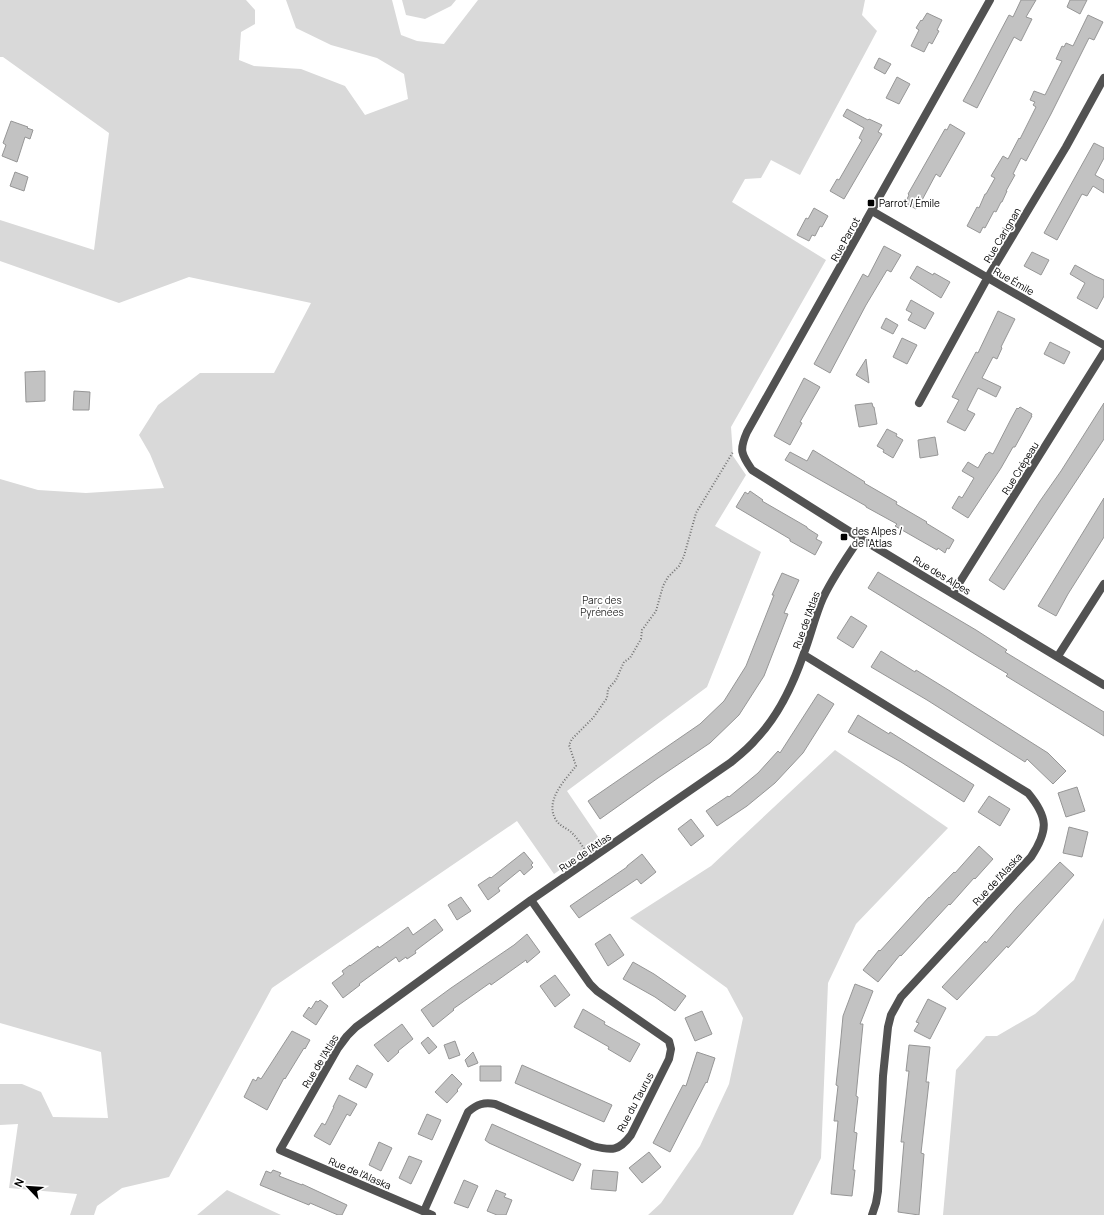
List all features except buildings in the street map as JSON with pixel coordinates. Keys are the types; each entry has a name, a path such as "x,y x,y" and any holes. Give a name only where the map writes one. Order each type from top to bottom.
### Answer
{"street":[{"name":"Rue Parrot","path":"741,445 990,0"},
{"name":"Rue Carignan","path":"919,403 988,277 1066,147 1104,78"},
{"name":"Rue Émile","path":"872,212 988,277 1104,345"},
{"name":"Rue Crépeau","path":"953,593 1104,352"},
{"name":"Rue des Alpes","path":"741,445 745,459 752,470 860,538 1104,685"},
{"name":"Rue de l'Atlas","path":"280,1150 338,1048 356,1027 531,900 592,860 745,751 765,728 780,705 804,655 830,584 860,538"},
{"path":"1058,656 1104,584"},
{"name":"Rue de l'Alaska","path":"804,655 1028,793 1037,804 1044,817 1040,844 1032,857 901,997 891,1015 888,1027 883,1076 878,1191 872,1215"},
{"name":"Rue du Taurus","path":"424,1211 468,1112 473,1107 480,1104 495,1104 593,1146 614,1150 624,1144 630,1135 669,1059 671,1049 669,1041 597,991 590,984 531,900"},
{"name":"Rue de l'Alaska","path":"280,1150 432,1215"}],"path":[{"path":"592,860 574,834 562,827 556,820 552,810 554,796 576,766 569,745 572,739 593,718 607,698 608,689 616,680 624,662 630,658 641,639 642,630 656,611 663,586 668,577 679,566 684,556 696,513 734,450 741,445"}],"green space":[{"name":"Parc des Pyrénées","path":"0,0 246,0 255,10 255,24 241,32 239,60 254,66 301,69 345,86 365,115 408,99 404,74 377,58 331,45 296,28 286,0 392,0 401,35 417,41 444,44 478,0 865,0 862,15 877,31 800,175 771,160 761,178 745,179 732,202 826,260 731,427 733,456 746,475 715,526 761,552 707,687 567,791 601,841 554,874 517,821 272,988 169,1177 122,1188 97,1206 94,1215 70,1215 77,1194 9,1188 18,1124 0,1125 0,1084 22,1084 41,1092 53,1117 108,1118 101,1052 0,1023 0,479 38,490 86,493 164,488 150,454 139,435 158,405 200,373 274,373 311,303 189,277 119,303 0,261 0,220 94,250 109,133 3,57 0,57"},
{"path":"402,0 456,0 451,6 425,19 406,15"},
{"path":"835,750 948,828 856,924 828,983 821,1158 793,1215 648,1215 661,1203 700,1146 729,1084 743,1018 727,988 630,918 711,866"},
{"path":"1104,918 1104,1215 943,1215 956,1070 986,1036 997,1036 1035,1014 1074,980"},
{"path":"227,1190 281,1215 197,1215"}],"place":[{"name":"Parrot / Émile","path":"871,203"},
{"name":"des Alpes / de l'Atlas","path":"844,537"}]}
